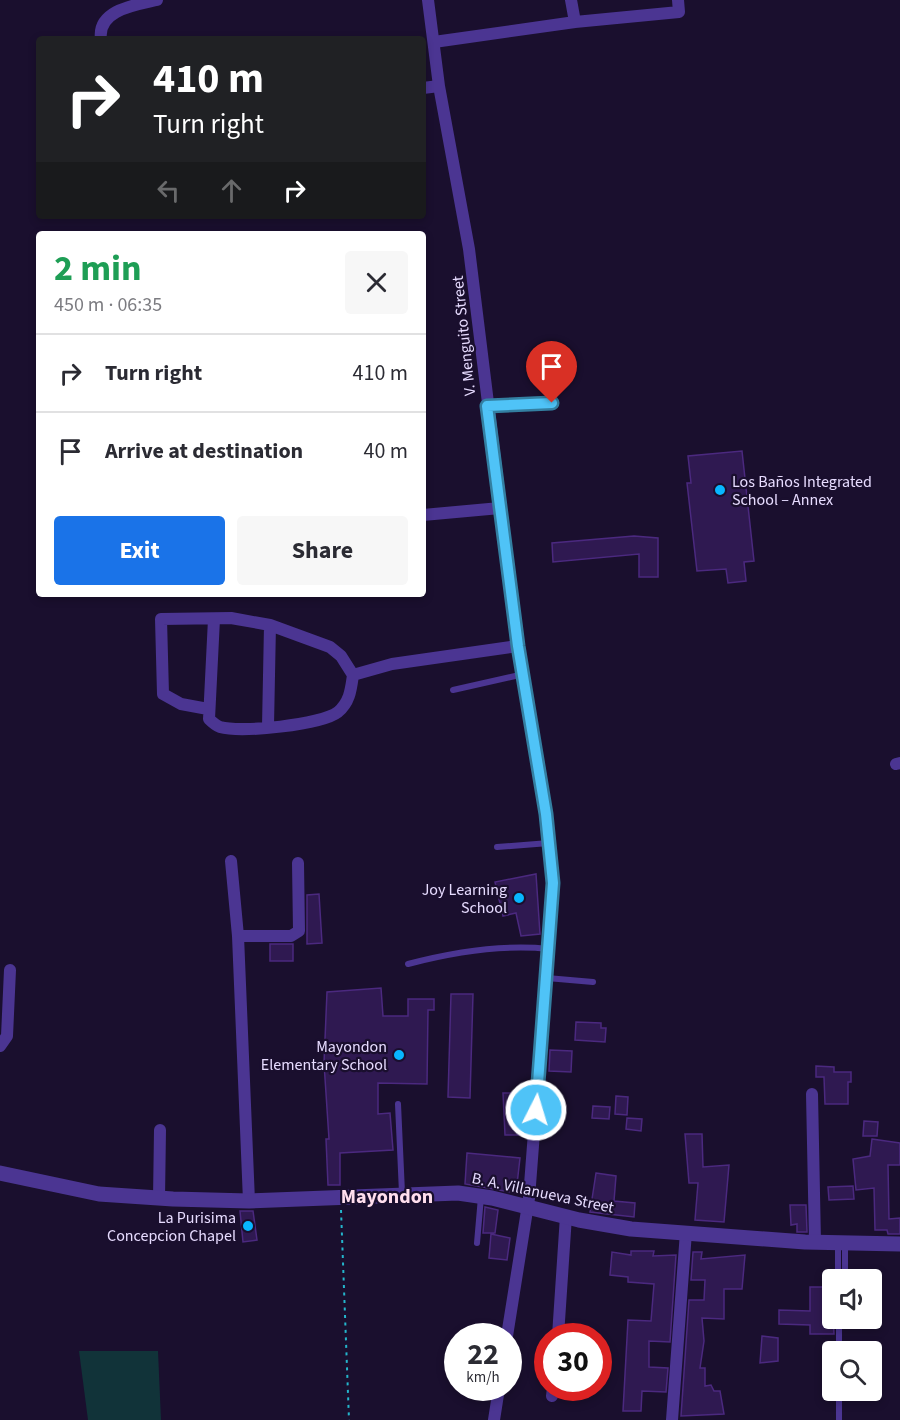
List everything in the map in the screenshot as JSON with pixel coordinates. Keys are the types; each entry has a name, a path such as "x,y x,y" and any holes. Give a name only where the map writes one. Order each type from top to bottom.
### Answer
{"street":[{"path":"100,36 99,29 105,18 136,5 157,0"},
{"name":"V. Menguito Street","path":"428,0 439,86 470,249 487,406 518,646 525,674 553,883 550,949 528,1206 509,1323"},
{"path":"571,0 575,22"},
{"path":"434,42 575,22 679,12 678,0"},
{"path":"426,88 439,86"},
{"path":"487,406 552,403"},
{"path":"426,515 500,508"},
{"path":"208,709 181,704 163,694 161,619 231,618 270,625 330,647 341,656 353,675 348,701 332,716 300,725 239,729 220,727 208,719 214,619"},
{"path":"268,726 270,625"},
{"path":"353,675 392,664 518,646"},
{"path":"231,861 238,936 249,1201"},
{"path":"238,936 291,936 299,931 298,863"},
{"path":"0,1046 7,1036 10,970"},
{"path":"812,1094 815,1242"},
{"path":"159,1198 160,1130"},
{"name":"B. A. Villanueva Street","path":"0,1173 99,1194 159,1198 249,1201 402,1197 458,1193 631,1228 815,1242 900,1244"},
{"path":"559,1323 566,1216"},
{"path":"672,1420 686,1232"},
{"path":"494,1420 497,1401"}],"lane":[{"path":"453,690 525,674"},
{"path":"497,847 549,843"},
{"path":"408,964 440,955 516,945 550,949"},
{"path":"547,978 593,982"},
{"path":"398,1104 402,1197"},
{"path":"477,1243 481,1196"},
{"path":"839,1269 842,1243"},
{"path":"842,1243 844,1269"},
{"path":"839,1401 839,1420"}],"path":[{"path":"340,1198 350,1420"}],"green space":[{"path":"79,1351 158,1351 161,1420 88,1420"}],"building":[{"path":"742,451 754,561 744,562 746,581 728,583 726,569 697,571 687,483 691,483 688,456"},
{"path":"634,536 658,538 658,577 639,577 639,554 553,562 552,543"},
{"name":"Joy Learning School","path":"536,874 540,934 521,936 516,913 503,916 495,882"},
{"path":"319,894 322,943 307,944 307,895"},
{"path":"270,944 293,944 293,961 270,961"},
{"path":"381,988 383,1016 408,1016 408,999 434,999 434,1010 428,1010 427,1084 378,1083 378,1114 390,1113 393,1150 340,1153 340,1185 328,1185 326,1139 329,1139 324,1063 327,992"},
{"path":"451,994 473,994 470,1098 448,1097"},
{"path":"576,1022 601,1023 601,1028 606,1028 605,1042 575,1040"},
{"path":"550,1050 572,1051 571,1072 549,1071"},
{"path":"816,1066 834,1067 834,1072 851,1072 851,1082 848,1082 848,1104 825,1104 824,1077 816,1077"},
{"path":"503,1093 521,1093 520,1122 525,1122 524,1135 505,1135"},
{"path":"616,1096 628,1097 627,1115 615,1114"},
{"path":"593,1106 610,1107 609,1119 592,1118"},
{"path":"627,1118 642,1119 641,1131 626,1129"},
{"path":"864,1121 878,1122 877,1136 863,1136"},
{"path":"685,1134 702,1134 703,1167 729,1165 724,1222 695,1220 698,1183 689,1183"},
{"path":"872,1139 900,1143 900,1165 888,1165 889,1219 900,1218 900,1234 888,1234 887,1230 875,1230 874,1188 856,1190 853,1159 870,1156"},
{"path":"467,1153 520,1158 516,1193 465,1184"},
{"path":"596,1173 616,1176 614,1201 635,1203 634,1217 590,1212"},
{"path":"853,1186 854,1199 829,1200 828,1187"},
{"path":"790,1205 806,1205 807,1232 797,1232 797,1224 791,1225"},
{"path":"485,1207 498,1210 495,1233 483,1233"},
{"name":"La Purisima Concepcion Chapel","path":"240,1211 253,1211 257,1240 243,1242"},
{"path":"491,1234 510,1238 507,1260 489,1258"},
{"path":"631,1251 654,1251 653,1256 676,1255 670,1342 649,1341 649,1367 668,1368 666,1392 642,1391 641,1411 623,1411 628,1320 651,1321 654,1284 628,1282 628,1277 610,1275 612,1252 631,1255"},
{"path":"693,1252 702,1252 701,1259 745,1255 742,1289 724,1289 724,1319 702,1318 704,1341 700,1368 705,1368 705,1386 711,1385 714,1391 720,1391 724,1414 681,1416 689,1300 704,1300 705,1280 691,1280"},
{"path":"810,1287 822,1287 822,1329 834,1329 834,1334 810,1334 810,1325 779,1324 779,1310 810,1311"},
{"path":"762,1336 778,1338 778,1361 760,1363"}],"place":[{"name":"Los Baños Integrated School – Annex","path":"720,490"},
{"name":"Joy Learning School","path":"519,898"},
{"name":"Mayondon Elementary School","path":"399,1055"},
{"name":"La Purisima Concepcion Chapel","path":"248,1226"}],"district":[{"name":"Mayondon","path":"387,1196"}],"route":[{"path":"536,1110 550,949 553,883 546,814 525,674 518,646 487,406 552,403"}]}
